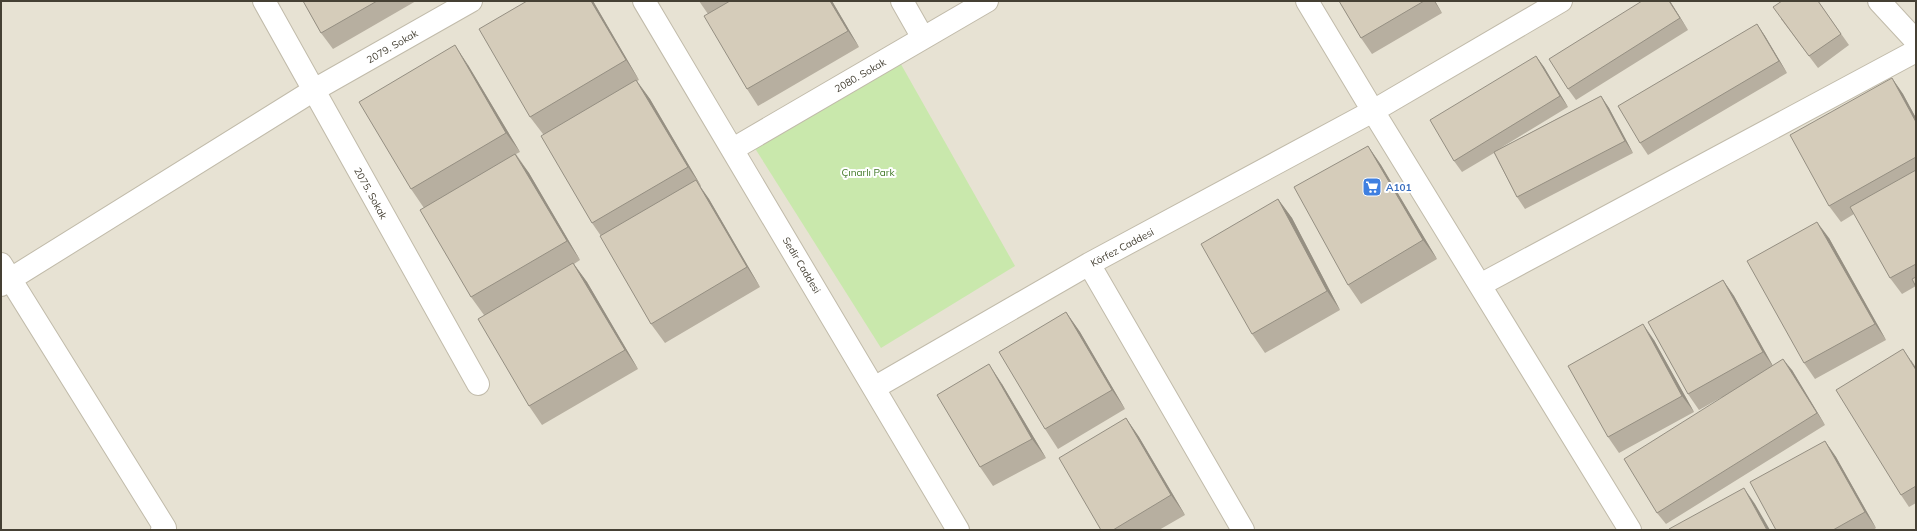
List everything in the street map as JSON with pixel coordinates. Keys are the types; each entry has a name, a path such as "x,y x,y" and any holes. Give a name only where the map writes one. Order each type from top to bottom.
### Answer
{"street":[{"name":"2075. Sokak","path":"264,1 478,384"},
{"name":"2079. Sokak","path":"4,276 314,90 471,1"},
{"name":"Sedir Caddesi","path":"644,1 958,530"},
{"path":"902,1 923,38"},
{"name":"2080. Sokak","path":"733,149 987,1"},
{"path":"1307,1 1630,530"},
{"name":"Körfez Caddesi","path":"874,388 1089,264 1373,111 1562,1"},
{"path":"1879,1 1916,41"},
{"path":"1480,285 1916,51"},
{"path":"1089,264 1239,529"},
{"path":"4,276 163,529"}],"shaded area":[{"path":"1,1 1916,1 1916,530 1,530"}],"green space":[{"name":"Çınarlı Park","path":"898,59 1015,266 881,348 751,142"}],"building":[{"path":"303,1 377,1 321,33"},
{"path":"527,1 591,1 626,60 530,117 479,29"},
{"path":"730,1 830,1 848,31 747,89 704,16"},
{"path":"1339,1 1424,1 1361,38"},
{"path":"1642,1 1669,1 1680,18 1568,89 1549,59"},
{"path":"1782,1 1818,1 1841,34 1809,56 1773,7"},
{"path":"1757,24 1779,61 1640,143 1618,106"},
{"path":"455,45 506,133 411,189 359,102"},
{"path":"1536,56 1560,96 1454,161 1430,120"},
{"path":"1892,78 1916,122 1916,157 1829,206 1790,135"},
{"path":"636,80 688,167 592,223 541,136"},
{"path":"1601,96 1625,141 1517,197 1494,152"},
{"path":"1368,146 1423,240 1348,285 1294,187"},
{"path":"515,154 567,241 471,297 420,210"},
{"path":"1916,170 1916,264 1890,278 1850,207"},
{"path":"696,180 747,267 651,324 600,236"},
{"path":"1278,199 1327,291 1252,334 1201,244"},
{"path":"1817,222 1875,324 1804,363 1747,261"},
{"path":"573,263 625,350 529,406 478,319"},
{"path":"1916,277 1916,287 1912,279"},
{"path":"1723,280 1763,352 1688,394 1648,322"},
{"path":"1066,312 1112,390 1045,429 999,352"},
{"path":"1643,324 1682,396 1608,437 1568,366"},
{"path":"1903,349 1916,370 1916,486 1901,495 1836,390"},
{"path":"1783,359 1817,413 1657,513 1624,459"},
{"path":"989,364 1032,439 980,467 937,395"},
{"path":"1126,418 1171,495 1113,530 1101,530 1059,458"},
{"path":"1825,441 1865,512 1833,530 1776,530 1750,482"},
{"path":"1744,488 1767,530 1669,530 1669,529"}],"place":[{"name":"A101","path":"1372,187"}]}
